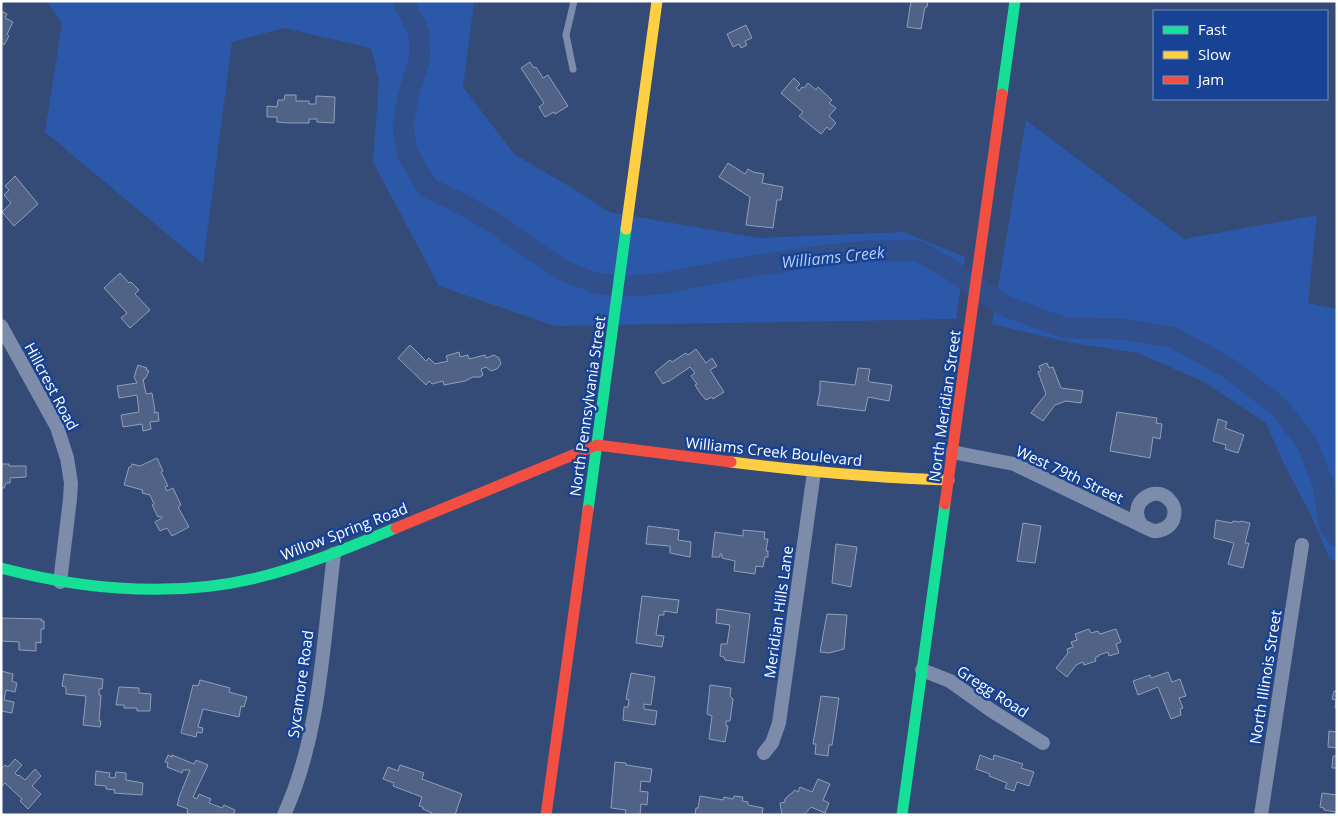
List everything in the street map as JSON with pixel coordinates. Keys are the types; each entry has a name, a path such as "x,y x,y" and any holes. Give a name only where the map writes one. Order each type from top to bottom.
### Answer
{"street":[{"name":"North Pennsylvania Street","path":"546,815 657,1"},
{"name":"North Meridian Street","path":"902,815 1015,1"},
{"name":"Hillcrest Road","path":"1,326 57,427 68,458 71,483 70,499 60,582"},
{"name":"Williams Creek Boulevard","path":"597,445 814,472 903,479 949,480"},
{"name":"Willow Spring Road","path":"1,568 25,575 85,587 151,590 197,588 258,578 295,568 334,554 597,445"},
{"name":"West 79th Street","path":"952,452 1014,464 1142,526"},
{"name":"Meridian Hills Lane","path":"764,753 776,736 779,723 814,472"},
{"name":"North Illinois Street","path":"1261,815 1302,544"},
{"name":"Sycamore Road","path":"284,815 307,752 315,716 334,554"},
{"name":"Gregg Road","path":"922,670 950,681 992,712 1043,743"}],"lane":[{"path":"573,69 566,35 574,1"}],"shaded area":[{"path":"47,1 474,1 463,87 514,154 609,212 758,238 904,232 965,257 956,319 555,326 439,286 373,162 379,80 371,48 284,28 232,42 203,264 45,132 62,24"},
{"path":"1026,120 1184,239 1317,215 1308,303 1337,309 1337,561 1330,559 1266,423 1204,382 1138,353 1073,343 992,324"}],"building":[{"path":"911,1 928,1 921,29 907,27"},
{"path":"1,11 7,14 5,18 13,22 4,45 1,43"},
{"path":"746,25 752,38 745,41 747,45 741,48 739,44 733,47 727,34"},
{"path":"530,62 534,68 536,67 543,78 548,75 568,106 555,114 554,112 545,117 539,107 544,103 521,68"},
{"path":"794,78 800,84 796,88 799,91 808,83 816,90 818,87 832,100 829,103 836,108 829,116 836,123 830,130 827,127 821,134 799,116 803,112 781,93"},
{"path":"285,95 296,95 296,101 309,101 309,104 316,104 316,96 335,97 334,123 317,122 317,119 309,119 309,123 288,123 277,122 277,117 267,117 267,106 277,107 278,100 284,100"},
{"path":"728,163 745,174 748,169 764,174 762,183 783,187 781,200 777,200 773,228 746,225 750,197 719,177"},
{"path":"15,176 38,204 14,226 2,212 11,203 4,195 9,190 5,186"},
{"path":"120,273 139,290 135,294 150,310 130,328 121,318 127,313 104,288"},
{"path":"410,345 426,361 429,358 435,364 448,361 446,356 459,352 460,357 468,355 469,359 485,355 486,358 494,355 499,358 501,364 497,369 491,371 486,367 481,369 483,375 480,377 473,377 465,381 444,385 443,381 432,384 429,381 426,385 398,358"},
{"path":"696,349 706,363 712,358 717,366 710,370 724,392 713,399 712,397 706,400 700,393 695,385 697,384 691,376 695,373 690,367 663,384 655,372 670,360 672,362"},
{"path":"1047,363 1049,368 1053,367 1061,388 1083,391 1081,403 1066,401 1055,405 1043,421 1031,413 1046,394 1038,372 1041,371 1039,366"},
{"path":"138,365 147,368 146,370 149,371 145,379 143,379 146,394 152,393 154,413 158,412 159,421 150,422 151,429 143,431 142,424 123,427 121,415 139,412 137,395 119,398 117,386 137,383 134,377"},
{"path":"858,368 870,369 868,380 870,382 892,385 889,401 868,397 865,411 817,405 820,381 855,385"},
{"path":"1117,412 1157,418 1156,423 1162,424 1160,439 1153,437 1150,458 1110,451"},
{"path":"1218,419 1227,422 1225,428 1244,435 1238,453 1225,449 1226,445 1213,441"},
{"path":"157,458 168,486 165,487 167,491 173,488 181,505 178,507 189,527 172,536 167,528 160,531 155,522 162,518 161,516 158,517 152,505 154,504 150,495 142,493 143,490 124,485 129,467 132,464 140,466"},
{"path":"1,464 26,466 26,477 10,478 10,483 6,483 4,488 1,488"},
{"path":"1216,520 1232,523 1233,521 1241,521 1250,523 1245,543 1249,543 1243,568 1228,564 1234,543 1214,538"},
{"path":"1023,523 1041,526 1035,563 1017,561"},
{"path":"648,526 679,530 678,540 691,542 690,557 670,553 670,546 646,544"},
{"path":"743,530 765,532 764,539 768,539 766,551 768,551 768,557 765,557 763,567 756,566 755,574 734,571 735,561 722,558 722,554 720,554 720,557 712,557 715,532 743,536"},
{"path":"836,544 857,547 851,587 832,583"},
{"path":"642,596 679,600 677,613 664,611 664,615 659,615 656,635 664,636 662,647 636,643"},
{"path":"717,609 750,614 744,663 725,660 724,657 720,656 721,644 727,644 730,625 716,623"},
{"path":"827,614 847,615 844,649 829,653 820,652"},
{"path":"1,618 42,619 41,621 44,621 44,629 41,629 41,643 36,642 36,651 19,650 19,642 1,641"},
{"path":"1089,629 1091,633 1098,631 1100,634 1116,629 1121,642 1116,644 1119,653 1109,656 1108,652 1095,658 1096,661 1084,665 1083,662 1076,665 1067,677 1056,668 1068,653 1067,649 1073,647 1071,642 1077,640 1075,634"},
{"path":"1,671 13,674 12,681 17,683 15,692 6,690 4,700 14,702 12,713 1,711"},
{"path":"1168,672 1172,682 1180,679 1186,696 1179,698 1183,708 1180,709 1181,715 1171,719 1158,687 1138,695 1133,681 1150,675 1151,678"},
{"path":"631,673 655,677 651,705 644,704 644,709 657,711 655,725 623,720 624,707 628,707 629,700 626,699"},
{"path":"64,674 103,679 102,689 99,689 99,695 101,695 100,727 83,725 86,696 66,694 66,687 62,686"},
{"path":"200,680 230,688 229,692 247,697 244,707 241,706 239,717 203,709 198,727 203,728 202,733 197,732 196,737 181,733 193,685 198,686"},
{"path":"710,685 731,688 730,696 733,699 730,721 726,721 726,726 728,726 725,742 709,739 712,716 707,714"},
{"path":"119,687 139,688 139,693 151,694 150,711 137,711 137,708 124,708 124,705 116,705"},
{"path":"1334,691 1337,691 1337,708 1335,708 1336,700 1332,699"},
{"path":"821,696 839,698 832,745 829,745 828,756 815,754 816,744 813,744"},
{"path":"1329,731 1337,732 1337,748 1328,747"},
{"path":"168,755 194,764 196,760 208,765 193,797 197,799 199,794 211,799 209,803 222,808 224,805 235,810 233,815 192,815 187,813 188,809 177,805 190,770 183,770 182,773 167,767 168,763 165,762"},
{"path":"980,755 993,760 994,755 1023,764 1021,768 1034,772 1029,786 1017,782 1014,791 1005,788 1007,783 976,769"},
{"path":"1333,756 1337,756 1337,768 1332,768"},
{"path":"15,759 22,765 15,773 18,776 25,780 35,769 41,776 32,786 41,794 28,809 20,801 22,799 5,783 1,787 1,769 5,765 8,767"},
{"path":"615,762 652,769 650,782 641,781 640,791 648,792 647,805 641,804 640,815 625,815 626,810 611,808"},
{"path":"400,765 424,773 422,779 462,794 455,815 431,815 432,813 419,806 422,797 393,786 394,783 383,779 388,767 398,771"},
{"path":"96,771 110,773 109,777 115,778 116,772 126,773 126,780 143,783 142,795 114,793 115,790 106,789 106,786 95,785"},
{"path":"818,779 830,784 823,800 829,803 825,813 811,807 804,815 782,815 780,803 785,802 785,799 795,790 798,792 800,787 812,792"},
{"path":"1322,793 1337,795 1337,815 1335,815 1336,812 1324,810 1324,808 1320,807"},
{"path":"700,796 723,800 724,797 733,799 734,796 743,797 742,801 748,802 748,805 763,808 762,815 695,815"}],"waterway":[{"name":"Williams Creek","path":"403,1 419,33 420,57 408,97 403,126 407,153 428,188 495,223 566,272 599,284 633,286 664,283 805,258 864,251 918,251 950,269 1005,306 1065,328 1122,329 1172,337 1227,367 1278,406 1307,443 1323,484 1329,526 1337,536"}],"traffic: fast":[{"path":"1002,94 1015,1"},
{"path":"588,510 626,229"},
{"path":"902,815 945,504"},
{"path":"1,568 64,582 96,586 128,589 192,588 256,578 292,568 396,528"}],"traffic: slow":[{"path":"626,229 657,1"},
{"path":"731,462 840,474 949,480"}],"traffic: jam":[{"path":"945,504 1002,94"},
{"path":"396,528 597,445 731,462"},
{"path":"546,815 588,510"}]}
